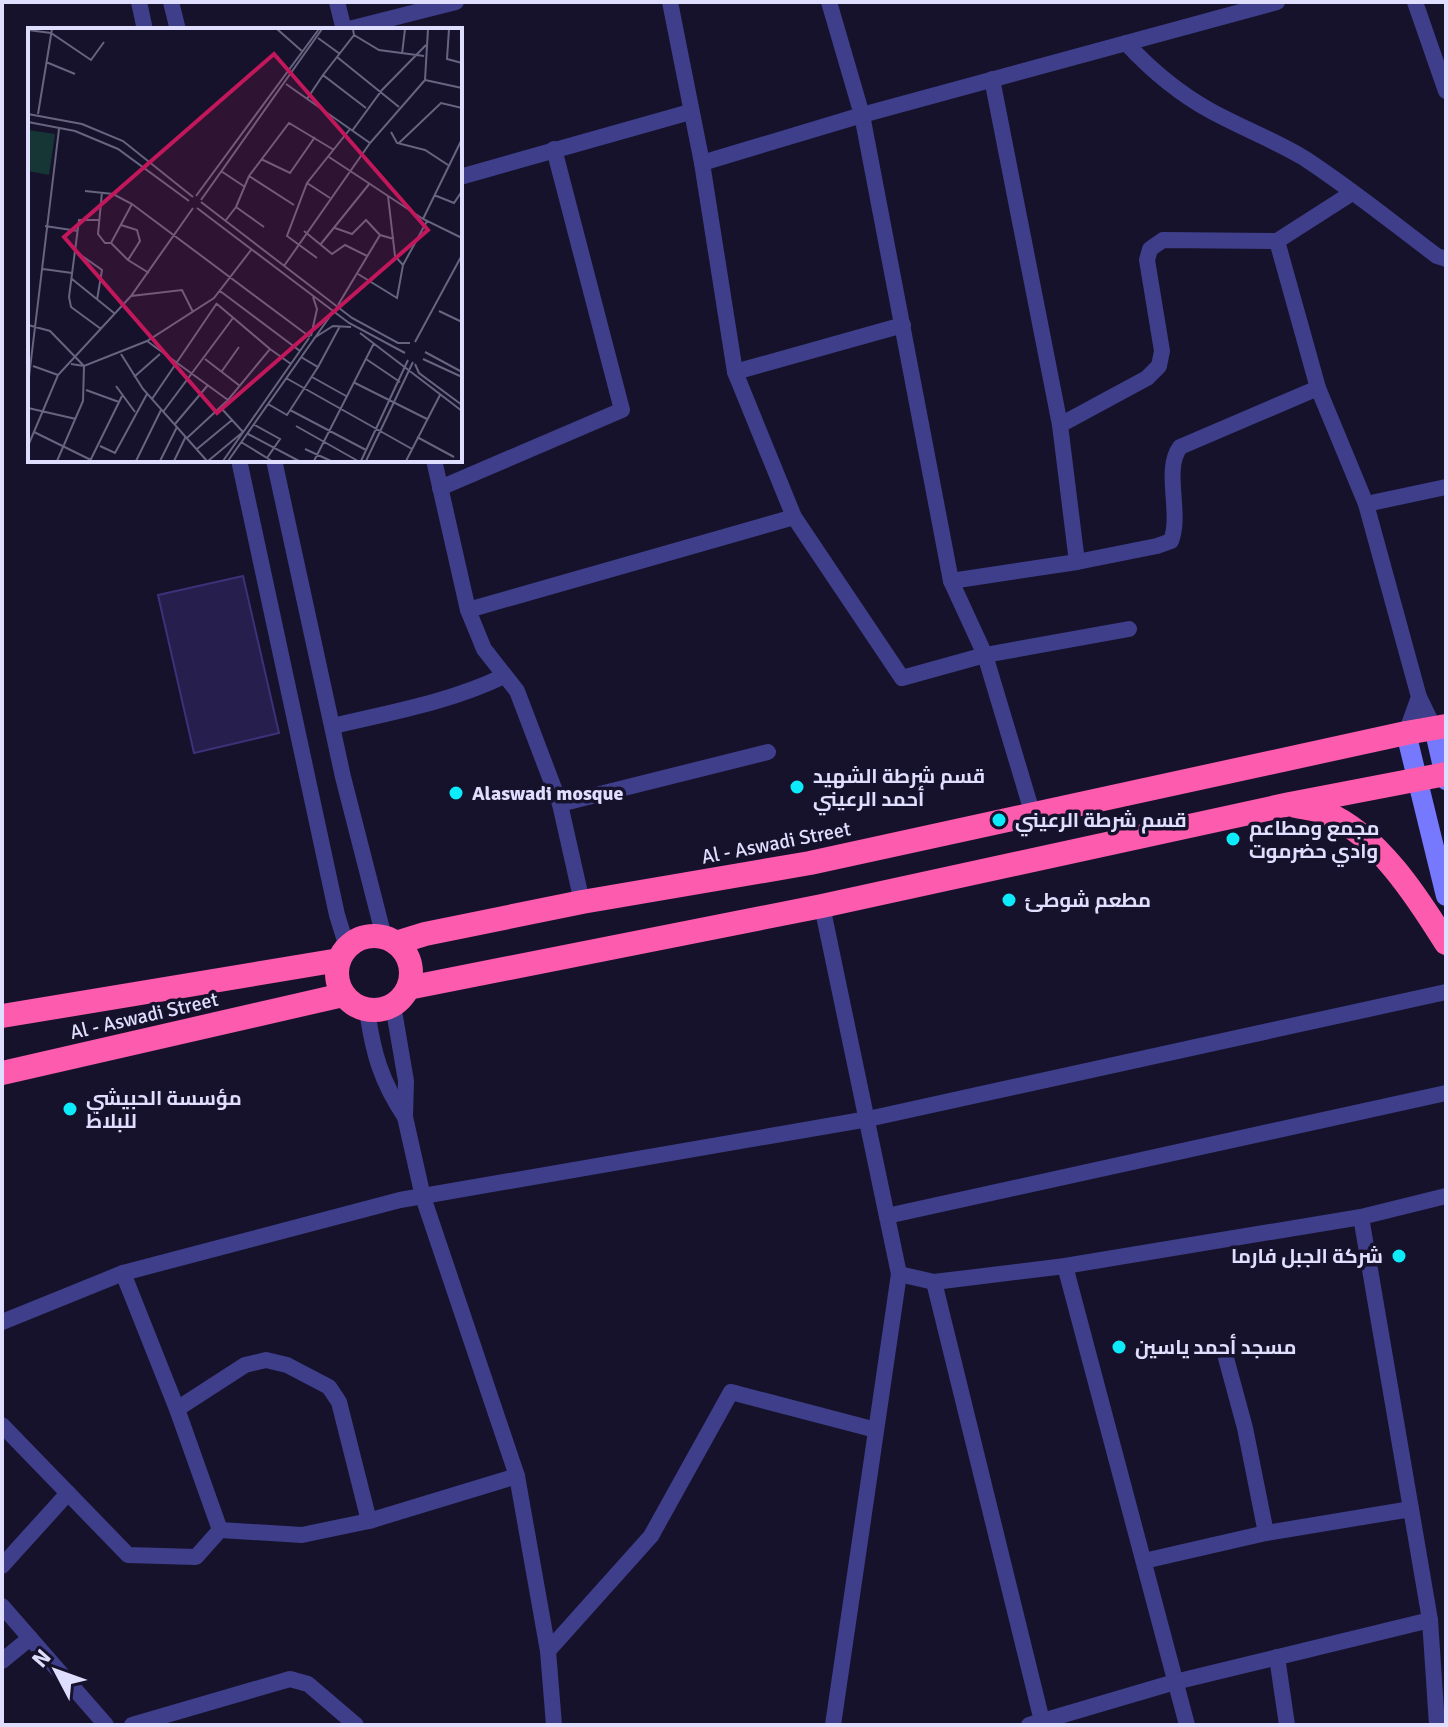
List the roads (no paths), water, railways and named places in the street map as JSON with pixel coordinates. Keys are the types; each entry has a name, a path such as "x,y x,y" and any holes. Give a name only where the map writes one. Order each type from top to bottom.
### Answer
{"highway":[{"name":"Al - Aswadi Street","path":"390,940 582,902 810,863 1440,727"},
{"path":"400,997 411,972 407,955 390,940 370,936 358,939 343,953 337,978 343,995 354,1005 367,1010 381,1010 400,997 1290,804 1446,776"},
{"path":"1290,804 1325,813 1363,837 1397,872 1446,943"},
{"name":"Al - Aswadi Street","path":"2,1016 343,953"},
{"name":"Al - Aswadi Street","path":"2,1073 343,995"}],"street":[{"path":"139,2 145,28"},
{"path":"171,2 178,28"},
{"path":"337,2 344,28"},
{"path":"352,28 456,2"},
{"path":"670,2 702,163 735,372 794,517 902,678 985,655 1129,629"},
{"path":"829,2 862,115 951,581 985,655 1033,815"},
{"path":"702,163 862,115 1277,2"},
{"path":"1415,2 1446,91"},
{"path":"1126,43 1171,86 1210,111 1305,159 1437,256 1446,259"},
{"path":"992,79 1060,425 1077,562"},
{"path":"462,176 690,112"},
{"path":"440,488 622,410 554,149"},
{"path":"1060,425 1147,378 1159,366 1162,351 1147,260 1150,249 1163,240 1277,241 1352,193"},
{"path":"1277,241 1318,388 1366,504 1419,697 1440,727 1446,776"},
{"path":"735,372 903,325"},
{"path":"951,581 1077,562 1171,541 1176,528 1173,463 1180,447 1318,388"},
{"path":"239,462 343,953"},
{"path":"274,462 343,777 390,940"},
{"path":"434,462 468,610 484,649 517,691 560,804 582,902"},
{"path":"1366,504 1446,487"},
{"path":"468,610 794,517"},
{"path":"333,726 472,692 504,676"},
{"path":"1419,697 1406,733 1446,896"},
{"path":"560,804 768,752"},
{"path":"822,906 899,1274 833,1725"},
{"path":"2,1322 123,1273 400,1200 868,1119 1446,992"},
{"path":"400,997 406,1081 405,1117 423,1197 517,1476 548,1651 554,1725"},
{"path":"367,1010 372,1050 386,1089 405,1117"},
{"path":"887,1216 1446,1093"},
{"path":"899,1274 934,1282 1065,1266 1361,1217 1446,1196"},
{"path":"1361,1217 1441,1684 1437,1725"},
{"path":"1065,1266 1187,1725"},
{"path":"123,1273 177,1409 220,1530"},
{"path":"934,1282 1038,1724 1175,1682 1430,1620"},
{"path":"1226,1358 1245,1428 1266,1533"},
{"path":"177,1409 245,1365 266,1360 308,1374 329,1387 339,1402 369,1521"},
{"path":"548,1651 651,1536 731,1392 876,1430"},
{"path":"2,1425 128,1555 196,1557 220,1530"},
{"path":"220,1530 302,1535 369,1521 517,1476"},
{"path":"2,1566 68,1493"},
{"path":"1144,1561 1266,1533 1411,1509"},
{"path":"2,1606 106,1725"},
{"path":"2,1661 30,1638"},
{"path":"1277,1657 1287,1725"},
{"path":"132,1725 290,1679 308,1684 356,1725"}],"place":[{"name":"قسم شرطة الشهيد أحمد الرعيني","path":"797,787"},
{"name":"Alaswadi mosque","path":"456,793"},
{"name":"قسم شرطة الرعيني","path":"999,820"},
{"name":"مجمع ومطاعم وادي حضرموت","path":"1233,839"},
{"name":"مطعم شوطئ","path":"1009,900"},
{"name":"مؤسسة الحبيشي للبلاط","path":"70,1109"},
{"name":"شركة الجبل فارما","path":"1399,1256"},
{"name":"مسجد أحمد ياسين","path":"1119,1347"}]}
